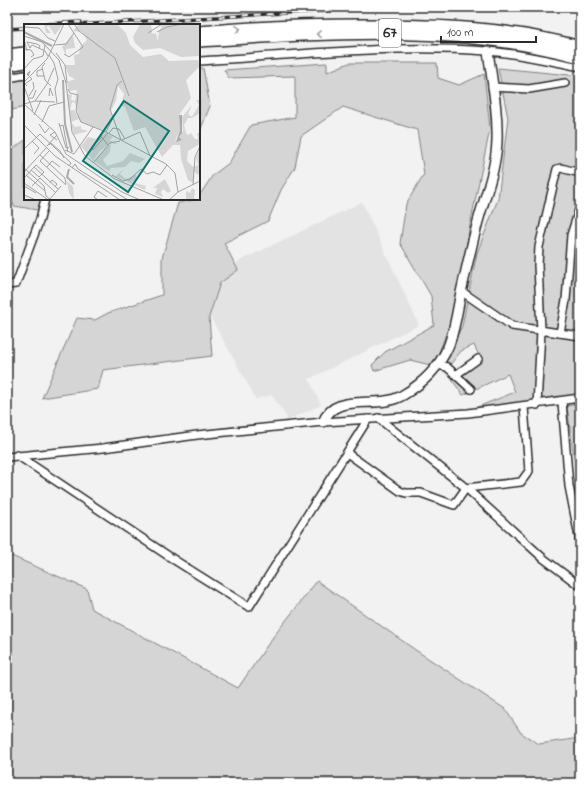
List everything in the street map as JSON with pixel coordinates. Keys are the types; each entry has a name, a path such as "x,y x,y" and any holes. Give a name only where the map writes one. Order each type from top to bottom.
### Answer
{"main road":[{"name":"67","path":"200,32 301,25 441,26 517,33 580,47"},
{"name":"67","path":"200,41 339,33 422,33 504,40 580,57"},
{"path":"7,55 24,52"},
{"path":"7,65 24,62"}],"street":[{"path":"200,61 318,52 394,50 488,51 580,67"},
{"path":"323,422 326,414 333,408 356,402 389,402 403,396 420,383 438,365 448,347 476,228 495,160 497,122 488,51"},
{"path":"7,78 24,75"},
{"path":"492,87 529,89 565,83"},
{"path":"536,405 541,330 538,265 539,247 557,169 561,168 580,173"},
{"path":"7,285 16,284 40,219 45,200"},
{"path":"560,333 566,300 571,235 580,207"},
{"path":"461,292 512,326 580,336"},
{"path":"457,374 478,359"},
{"path":"438,365 447,367 457,374 471,389"},
{"path":"7,457 103,448 197,435 323,422 468,413 562,402 580,398"},
{"path":"562,402 568,486 580,542"},
{"path":"347,453 400,492 421,493 454,505 466,488 521,482 529,472 524,407"},
{"path":"378,418 466,488 544,558 580,586"},
{"path":"17,455 176,562 249,608 368,419"}],"shaded area":[{"path":"327,63 327,72 349,63 437,63 438,78 459,85 484,74 490,129 469,230 457,304 434,366 410,360 374,371 372,365 385,352 434,325 431,296 400,243 406,204 424,174 417,130 343,107 301,136 295,167 281,190 268,221 224,243 238,270 220,283 209,317 212,356 103,370 98,389 42,398 77,318 95,320 108,313 162,295 162,258 178,203 200,200 200,194 213,175 229,163 251,125 295,117 295,76 229,78 224,70"},
{"path":"200,68 203,68 210,106 200,131"},
{"path":"498,68 580,76 580,395 480,413 475,408 515,392 508,374 463,395 452,380 481,360 474,345 461,351 450,365 443,363 462,326 477,253 498,199 508,118"},
{"path":"24,77 24,107 7,111 7,81"},
{"path":"24,141 24,200 45,200 38,210 14,206 7,190 7,154"},
{"path":"362,202 419,325 309,379 321,405 288,420 272,395 256,399 192,284"},
{"path":"580,403 580,503 567,406"},
{"path":"7,554 87,589 92,609 238,688 273,637 317,581 414,649 505,709 521,733 539,744 580,738 580,783 7,783"}],"railway":[{"path":"93,24 391,7"},
{"path":"45,24 81,22"},
{"path":"7,29 24,28"}]}
